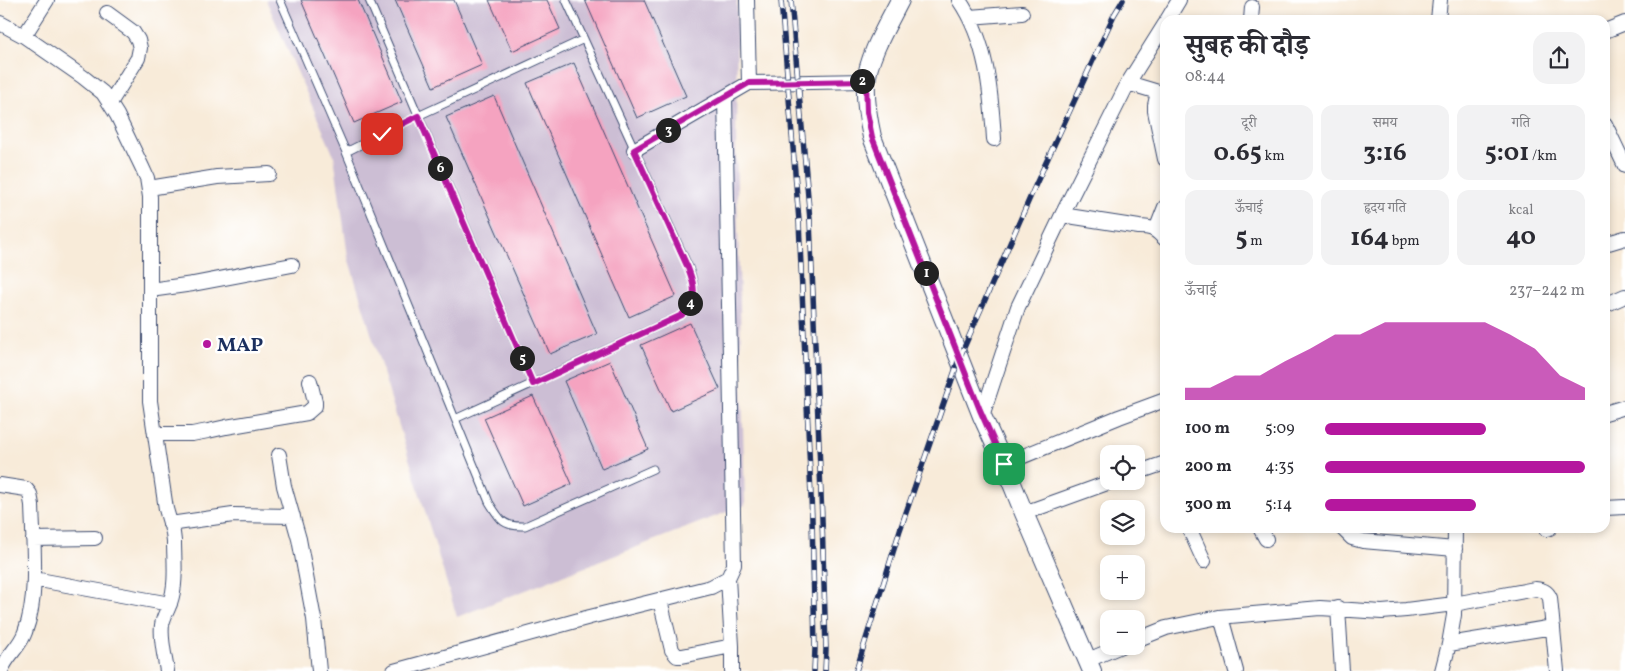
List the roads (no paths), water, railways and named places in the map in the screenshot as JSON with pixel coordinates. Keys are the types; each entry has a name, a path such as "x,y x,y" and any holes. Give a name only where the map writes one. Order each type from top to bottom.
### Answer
{"street":[{"path":"24,36 47,0"},
{"path":"747,0 749,83"},
{"path":"900,0 872,57 866,81 867,112 872,137 982,416 1090,665 1106,655"},
{"path":"959,0 969,18 986,64 991,95 994,139"},
{"path":"1171,15 1179,0"},
{"path":"1438,15 1440,0"},
{"path":"107,13 133,32 140,48 138,58 110,104"},
{"path":"969,18 1022,13"},
{"path":"0,22 24,36 95,85 110,104 142,167 148,188 150,198 150,401 166,509 173,532 173,592 162,625 167,671"},
{"path":"1610,29 1625,23"},
{"path":"982,416 1018,307 1128,83 1160,32"},
{"path":"634,150 749,83 866,81"},
{"path":"1128,83 1160,91"},
{"path":"1160,96 1155,105 1155,111 1160,135"},
{"path":"725,97 734,565 728,578 732,671"},
{"path":"1610,134 1625,166"},
{"path":"148,188 217,177 270,174"},
{"path":"1062,215 1149,227 1160,233"},
{"path":"1610,242 1625,238"},
{"path":"150,290 193,284 292,265"},
{"path":"1610,303 1625,296"},
{"path":"155,434 208,432 226,427 307,413 315,406 310,381"},
{"path":"1004,464 1160,402"},
{"path":"1610,412 1625,407"},
{"path":"279,455 284,486 299,539 314,619 320,671"},
{"path":"1145,470 1160,465"},
{"path":"0,485 26,489 30,494 34,579 29,620 25,633 1,671"},
{"path":"1024,513 1100,486"},
{"path":"1610,508 1625,507"},
{"path":"170,524 233,515 293,516"},
{"path":"1191,533 1204,561"},
{"path":"1347,533 1352,538 1364,542 1455,549"},
{"path":"1442,671 1449,644 1454,604 1455,533"},
{"path":"33,539 95,538"},
{"path":"394,671 414,668 590,617 711,587 728,578"},
{"path":"34,579 170,604"},
{"path":"1145,636 1166,628 1221,617 1320,608 1382,612 1454,604 1535,589 1548,593 1550,598 1558,671"},
{"path":"660,600 672,650 677,656 732,646"},
{"path":"1338,608 1342,671"},
{"path":"1221,617 1236,671"},
{"path":"1449,644 1553,627"}],"lane":[{"path":"280,0 346,152 489,502 498,518 512,527 525,526 653,469"},
{"path":"369,0 533,384"},
{"path":"456,419 682,315 690,304 695,287 566,0"},
{"path":"346,152 418,116 584,39"}],"railway":[{"path":"781,0 799,221 812,519 814,671"},
{"path":"791,0 810,220 822,519 825,671"},
{"path":"856,671 900,530 959,359 1036,184 1114,15 1123,0"}],"place":[{"name":"MAP","path":"207,344"}]}
